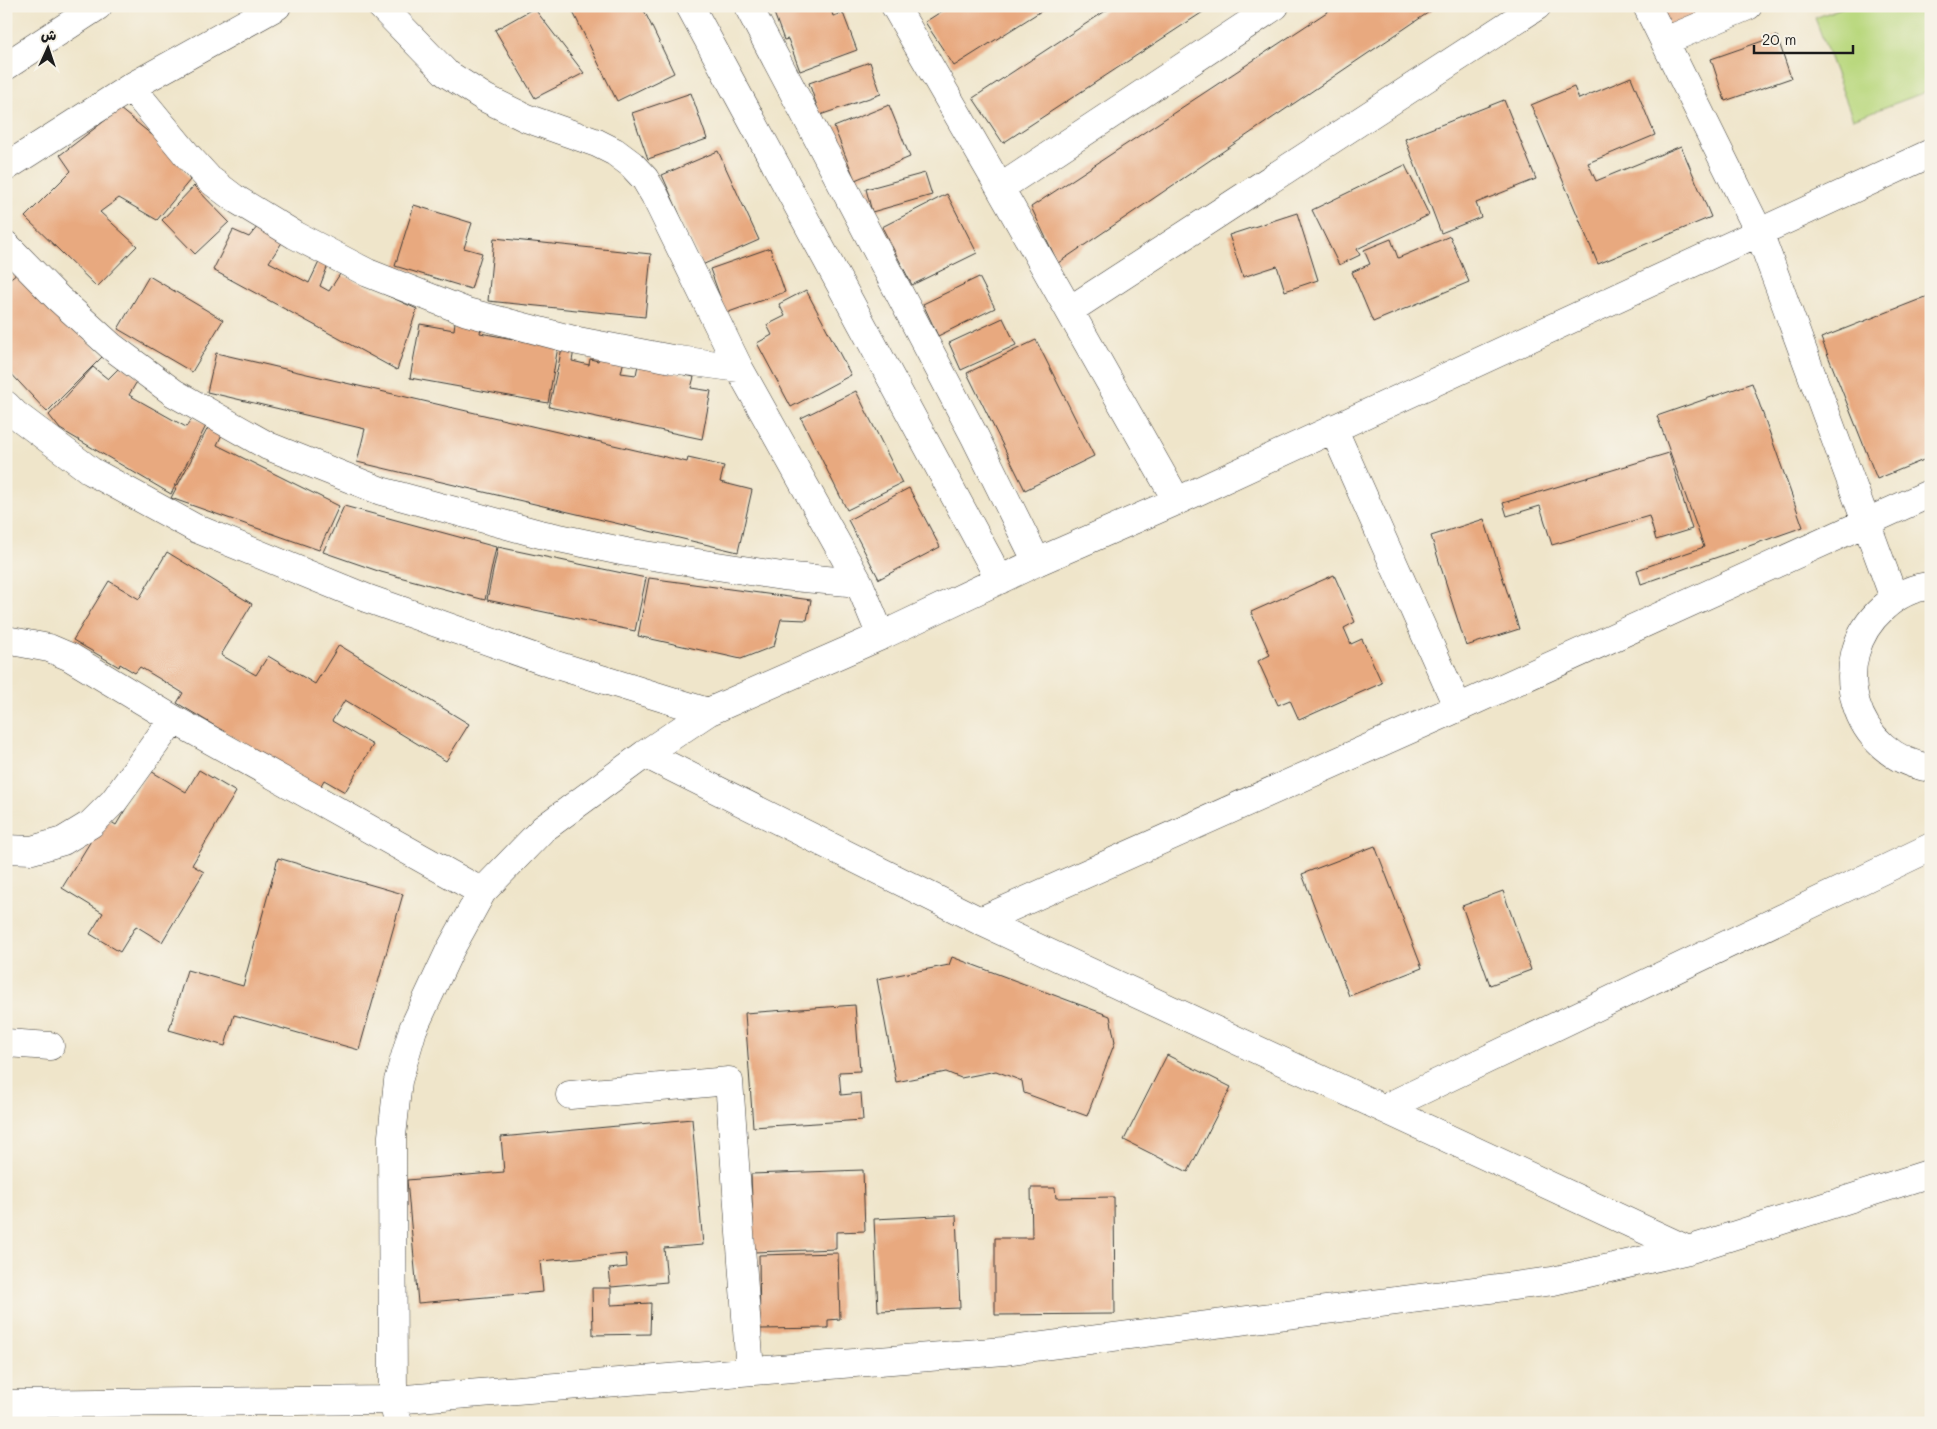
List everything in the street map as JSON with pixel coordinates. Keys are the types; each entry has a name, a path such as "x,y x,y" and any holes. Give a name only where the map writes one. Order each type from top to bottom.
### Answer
{"street":[{"path":"6,66 98,6"},
{"path":"6,166 131,87 277,6"},
{"path":"381,6 446,73 485,98 526,118 597,143 615,152 631,164 645,180 655,196 740,368 860,583 880,636"},
{"path":"690,6 1000,580"},
{"path":"748,6 975,438 1037,562"},
{"path":"895,6 1070,310 1177,501"},
{"path":"1000,188 1275,6"},
{"path":"1070,310 1537,6"},
{"path":"1647,6 1759,232 1894,598"},
{"path":"1665,41 1748,6"},
{"path":"131,87 187,156 215,184 234,198 295,235 368,273 467,312 578,341 672,359 740,368"},
{"path":"395,1411 392,1136 398,1081 413,1029 450,950 482,892 543,829 645,754 708,712 880,636 1037,562 1177,501 1931,153"},
{"path":"6,245 58,298 112,348 174,393 268,446 373,488 540,534 626,552 782,576 860,583"},
{"path":"6,406 91,471 196,528 376,601 553,664 708,712"},
{"path":"1334,428 1458,708"},
{"path":"980,921 1458,708 1931,492"},
{"path":"1931,586 1922,586 1894,598 1872,618 1857,645 1851,674 1855,704 1868,731 1889,752 1916,766 1931,768"},
{"path":"6,640 49,648 70,657 173,719 482,892"},
{"path":"6,849 32,850 64,841 91,824 114,800 173,719"},
{"path":"645,754 980,921 1688,1250"},
{"path":"1385,1108 1931,847"},
{"path":"6,1042 50,1046"},
{"path":"570,1095 729,1080 750,1371"},
{"path":"6,1404 395,1411 750,1371 1004,1351 1553,1281 1688,1250 1931,1172"}],"green space":[{"path":"1846,6 1931,6 1931,90 1853,119 1815,18"}],"building":[{"path":"570,6 642,6 674,73 617,101"},
{"path":"794,6 830,6 833,16 843,13 857,50 800,71 788,39 784,40 774,13"},
{"path":"950,6 1049,6 954,66 925,22"},
{"path":"1113,6 1212,6 1003,143 973,98"},
{"path":"1336,6 1438,6 1058,263 1031,207"},
{"path":"1656,6 1724,6 1665,30"},
{"path":"534,8 584,73 535,98 495,30"},
{"path":"1777,36 1791,78 1725,101 1711,59"},
{"path":"870,62 881,94 820,115 809,83"},
{"path":"1631,77 1655,135 1588,163 1596,181 1681,146 1711,217 1598,264 1531,105 1574,87 1579,99"},
{"path":"691,93 707,139 648,159 632,113"},
{"path":"1504,100 1536,179 1476,203 1481,217 1441,233 1405,139"},
{"path":"889,105 910,157 855,180 834,127"},
{"path":"120,109 173,152 190,180 157,220 119,198 100,212 137,246 97,287 25,217 71,171 60,155"},
{"path":"718,151 759,240 702,265 662,175"},
{"path":"1405,165 1429,215 1357,249 1360,255 1339,265 1312,210"},
{"path":"925,173 932,195 872,212 866,189"},
{"path":"194,186 229,222 195,254 162,220"},
{"path":"947,194 977,253 912,285 882,227"},
{"path":"414,205 472,223 464,248 482,253 471,289 395,266"},
{"path":"1297,213 1318,280 1285,291 1277,266 1243,277 1229,235"},
{"path":"258,226 285,238 269,262 309,283 319,262 328,265 320,286 329,291 340,274 417,309 397,370 213,270 233,230 249,237"},
{"path":"1450,236 1469,282 1373,322 1352,272 1370,264 1364,250 1391,239 1398,258"},
{"path":"494,238 651,254 645,317 488,301"},
{"path":"770,248 785,292 726,313 710,269"},
{"path":"17,273 103,356 47,412 6,368 6,278 8,280"},
{"path":"149,276 223,320 192,372 118,329"},
{"path":"979,277 995,308 938,336 923,304"},
{"path":"806,290 851,375 791,407 757,343 772,335 767,325 785,316 779,304"},
{"path":"1931,295 1931,457 1877,479 1821,338"},
{"path":"1003,318 1016,345 961,370 949,343"},
{"path":"455,322 481,327 480,333 558,347 548,403 410,378 420,324 454,330"},
{"path":"1036,340 1094,456 1025,490 967,373"},
{"path":"562,348 574,350 572,361 589,365 590,359 598,361 600,355 624,360 621,373 636,375 638,365 694,377 691,388 711,391 702,439 549,407"},
{"path":"216,353 687,462 688,458 724,466 720,482 752,490 738,552 357,462 365,429 207,392"},
{"path":"121,366 139,378 129,395 186,427 193,418 207,424 171,494 60,429 49,415 93,367 108,379"},
{"path":"1752,383 1803,527 1641,584 1637,570 1704,547 1657,416"},
{"path":"856,391 902,483 847,510 801,418"},
{"path":"211,422 225,428 217,445 339,506 319,550 171,498"},
{"path":"1669,453 1692,529 1656,540 1649,516 1552,545 1540,506 1507,516 1503,503"},
{"path":"909,488 940,547 879,579 848,520"},
{"path":"344,506 496,547 485,600 381,572 323,552"},
{"path":"1484,519 1519,629 1466,646 1431,536"},
{"path":"498,547 646,578 635,631 487,600"},
{"path":"167,552 252,604 221,655 256,675 268,656 315,684 339,645 469,724 446,761 345,700 332,721 373,745 345,792 324,780 319,789 177,703 183,693 140,667 135,673 120,664 119,667 73,640 109,581 139,599"},
{"path":"1334,575 1355,622 1344,628 1351,644 1362,639 1382,683 1299,720 1290,700 1278,705 1258,661 1270,655 1251,612"},
{"path":"649,578 811,600 807,620 781,619 774,646 741,659 638,636"},
{"path":"149,770 186,792 199,770 236,792 192,865 204,872 162,942 136,926 120,952 90,934 103,913 62,888 105,818 116,825"},
{"path":"1375,846 1422,968 1349,996 1302,874"},
{"path":"278,858 403,894 359,1050 234,1015 225,1046 169,1030 187,970 243,986"},
{"path":"1503,891 1531,970 1490,985 1462,906"},
{"path":"952,957 1110,1016 1115,1042 1087,1116 1024,1093 1022,1081 996,1071 961,1078 946,1072 896,1082 877,979 949,965"},
{"path":"855,1005 860,1071 839,1072 841,1095 861,1093 863,1120 753,1127 745,1013"},
{"path":"1167,1055 1231,1087 1188,1172 1124,1140"},
{"path":"692,1119 703,1245 664,1248 667,1282 611,1287 609,1269 627,1267 626,1254 540,1261 543,1292 418,1303 407,1180 504,1172 501,1137"},
{"path":"863,1170 865,1231 836,1232 836,1249 754,1252 751,1174"},
{"path":"1031,1188 1055,1188 1056,1198 1114,1197 1115,1314 995,1315 995,1238 1032,1238"},
{"path":"956,1215 960,1308 878,1311 874,1219"},
{"path":"838,1253 840,1319 828,1320 828,1328 760,1329 759,1255"},
{"path":"592,1288 611,1288 611,1305 651,1303 650,1334 593,1335"}]}
